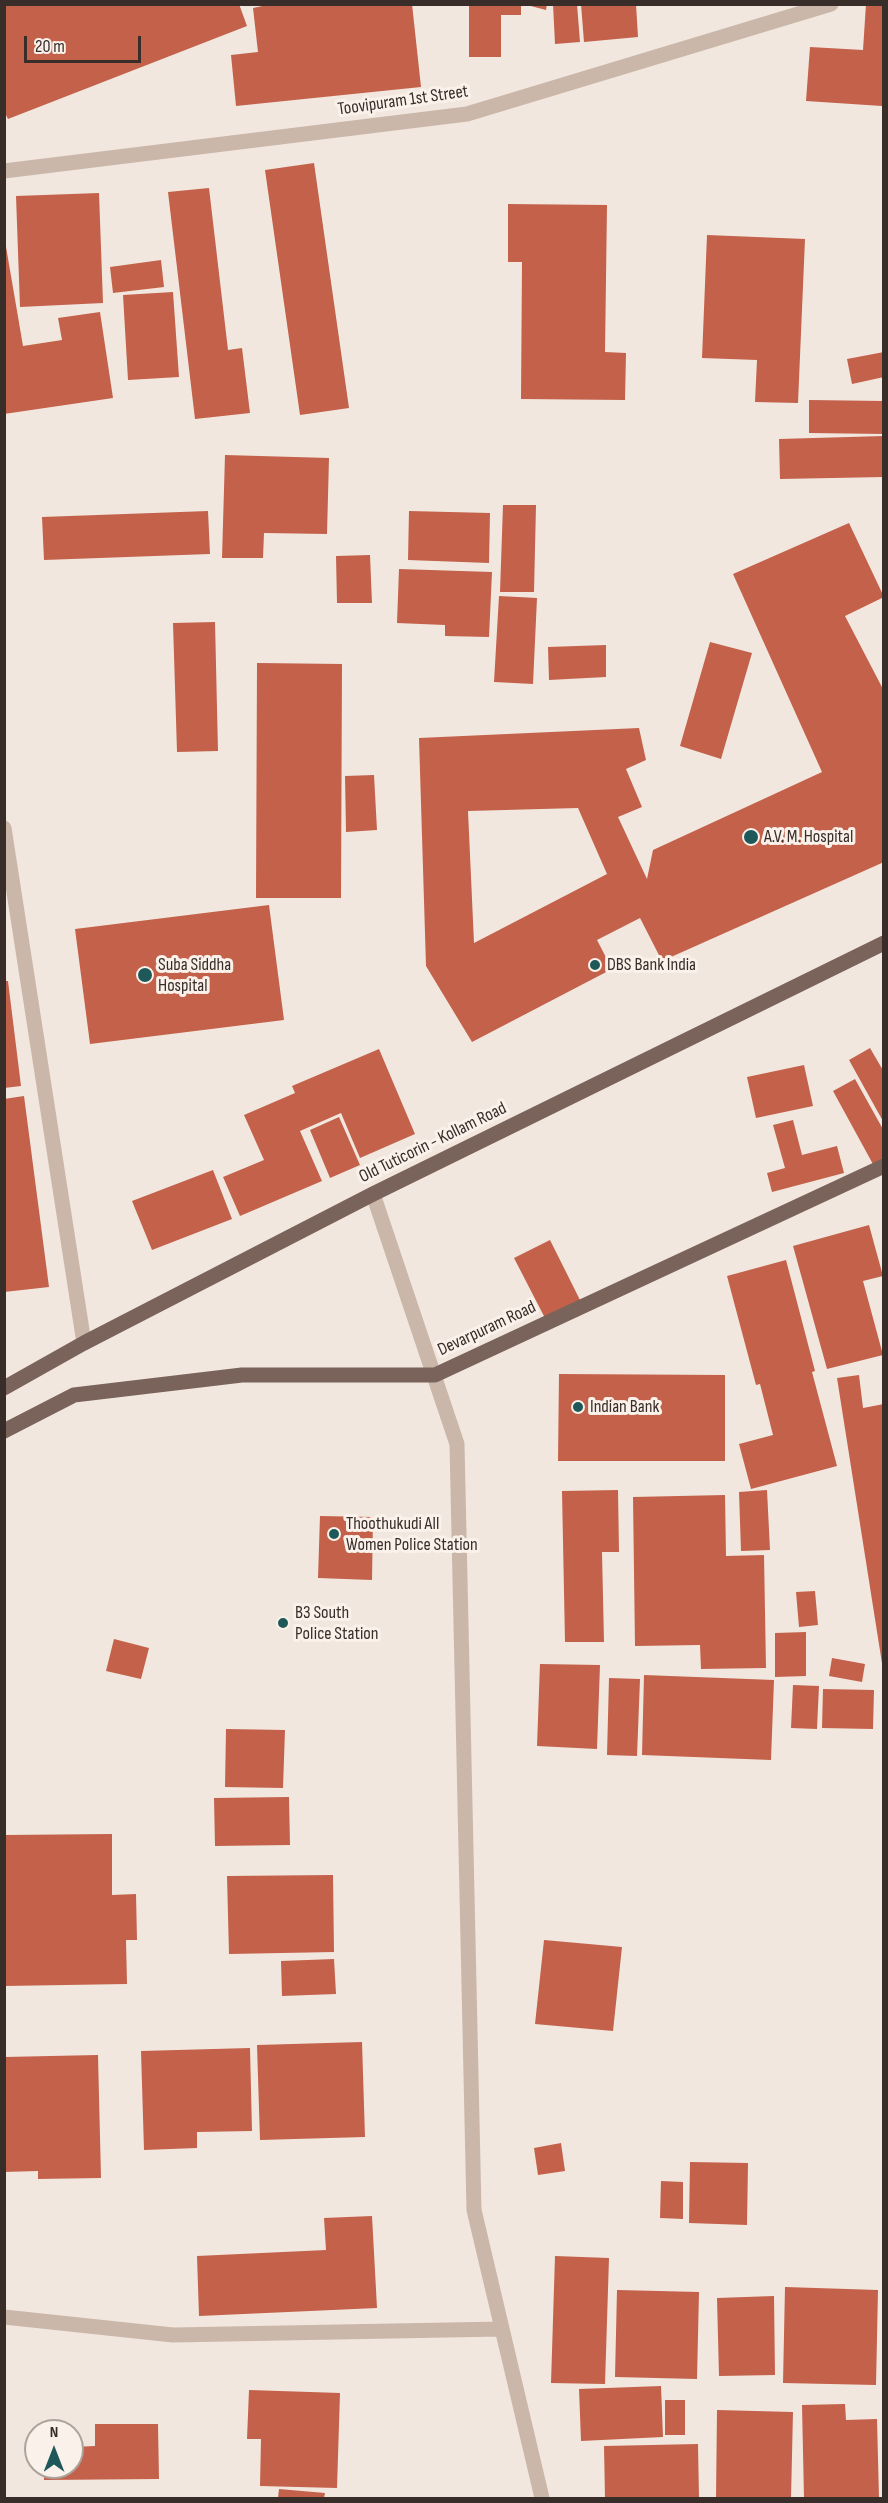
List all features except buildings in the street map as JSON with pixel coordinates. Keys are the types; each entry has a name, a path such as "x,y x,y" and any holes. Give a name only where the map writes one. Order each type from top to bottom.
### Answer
{"main road":[{"name":"Old Tuticorin - Kollam Road","path":"4,1388 84,1343 373,1194 884,943"},
{"name":"Devarpuram Road","path":"4,1431 74,1395 242,1375 435,1375 884,1166"}],"street":[{"name":"Toovipuram 1st Street","path":"4,171 467,114 831,4"},
{"path":"4,828 84,1343"},
{"path":"373,1194 457,1444 474,2210 542,2499"},
{"path":"4,2317 173,2334 502,2329"}],"place":[{"name":"A.V. M. Hospital","path":"751,837"},
{"name":"DBS Bank India","path":"595,965"},
{"name":"Suba Siddha Hospital","path":"145,975"},
{"name":"Indian Bank","path":"578,1407"},
{"name":"Thoothukudi All Women Police Station","path":"334,1534"},
{"name":"B3 South Police Station","path":"283,1623"}]}
